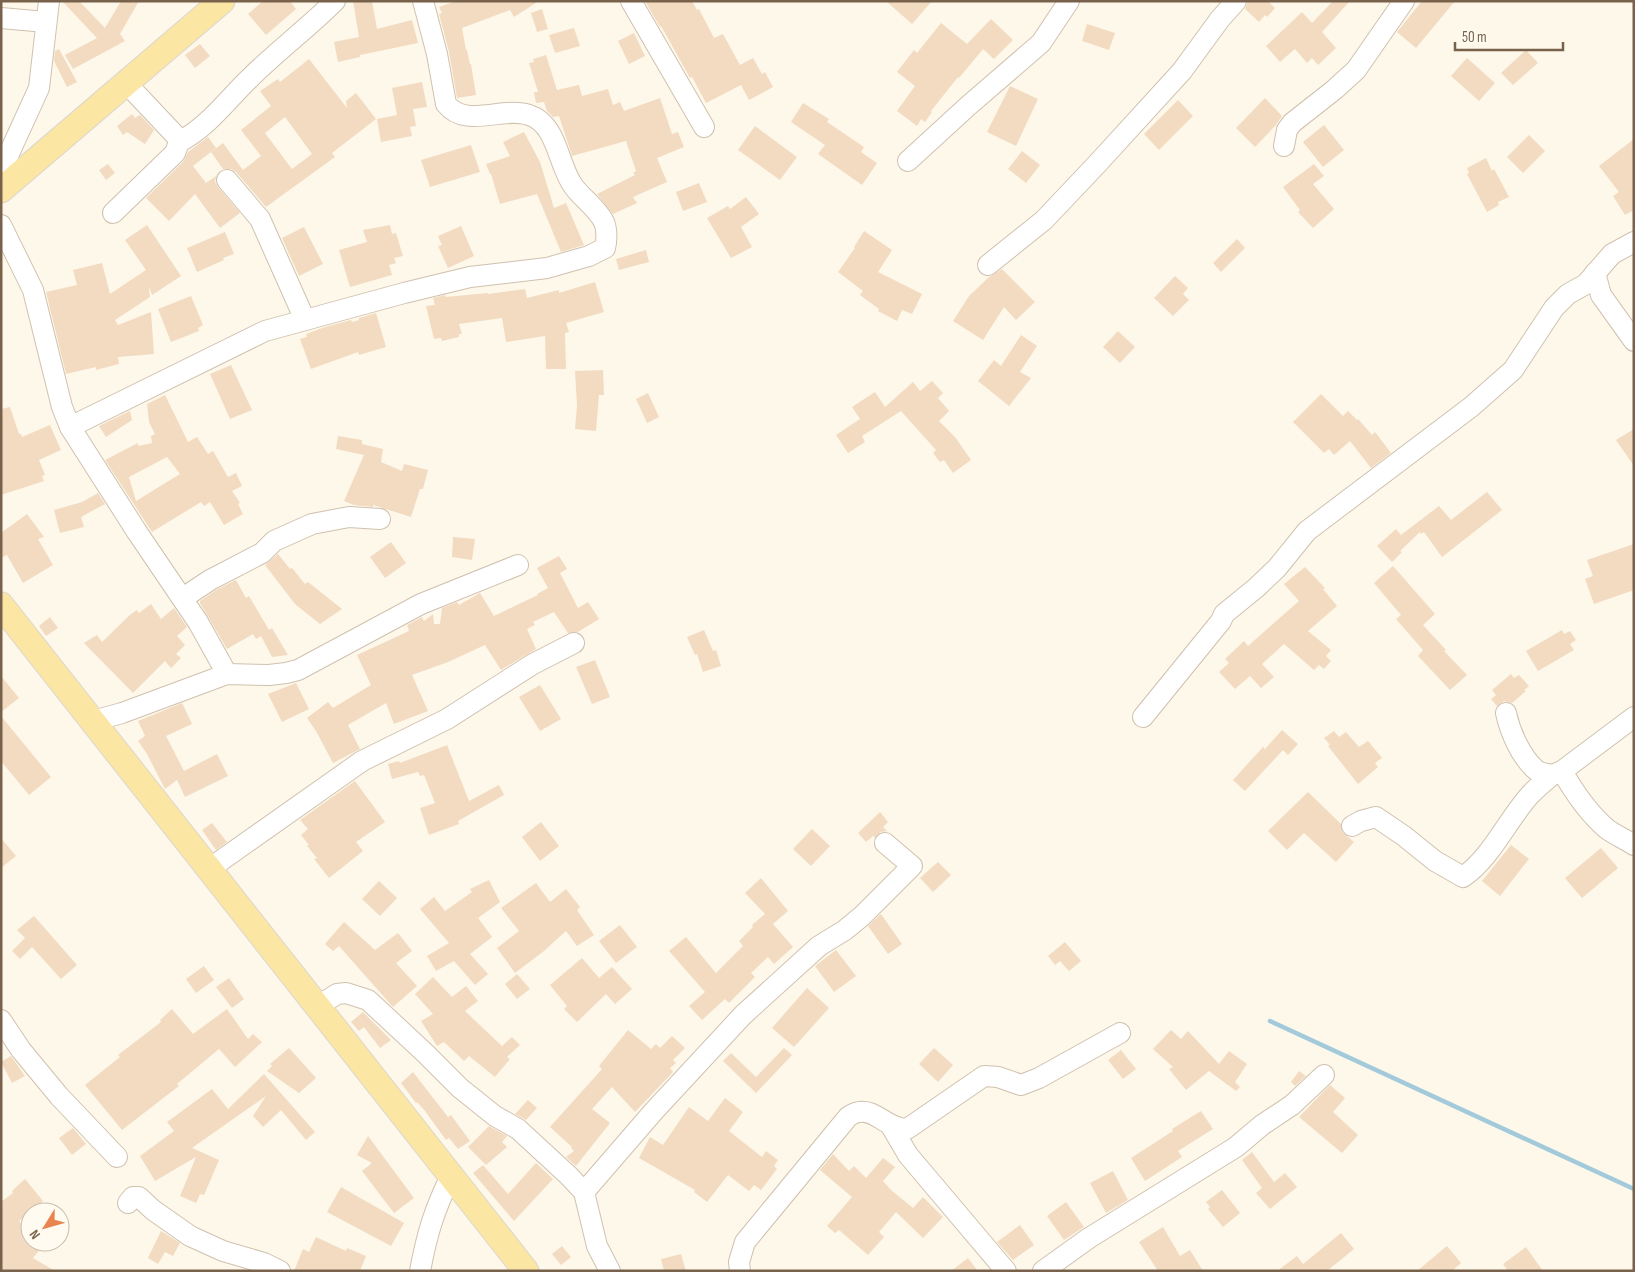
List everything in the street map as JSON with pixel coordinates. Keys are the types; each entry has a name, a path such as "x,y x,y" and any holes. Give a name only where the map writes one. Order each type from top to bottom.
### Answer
{"main road":[{"path":"1,190 222,1"},
{"path":"1,605 526,1271"}],"street":[{"path":"1,171 38,88 49,1"},
{"path":"113,214 175,153 179,142 204,125 250,77 335,1"},
{"path":"70,427 265,331 470,277 547,268 589,256 605,248 606,228 603,220 571,183 554,142 538,119 518,112 464,116 446,104 437,54 423,1"},
{"path":"631,1 704,127"},
{"path":"908,161 1041,43 1069,1"},
{"path":"988,265 1044,220 1182,72 1236,1"},
{"path":"1284,146 1292,123 1356,70 1404,1"},
{"path":"1,18 46,22"},
{"path":"127,84 178,138 179,142"},
{"path":"227,180 260,219 306,320"},
{"path":"1,225 33,290 62,407 70,427 137,532 183,598 227,674"},
{"path":"1143,717 1221,621 1224,614 1277,568 1307,531 1471,407 1513,370 1554,308 1568,294 1586,284 1612,254 1634,242"},
{"path":"1595,273 1601,295 1634,341"},
{"path":"183,598 210,580 262,553 274,541 312,524 349,517 380,519"},
{"path":"93,721 122,713 227,674 269,675 298,670 421,604 518,565"},
{"path":"209,869 362,761 447,719 533,664 574,643"},
{"path":"1506,713 1509,727 1524,755 1537,770 1557,773 1570,785 1594,818 1609,830 1634,845"},
{"path":"1352,826 1376,817 1404,836 1435,861 1463,877 1484,856 1529,796 1557,773 1634,717"},
{"path":"584,1192 654,1111 743,1015 819,946 845,930 862,916 912,866 885,843"},
{"path":"318,1006 337,994 346,993 368,1000 425,1052 460,1088 495,1116 518,1129 584,1192 597,1246 610,1271"},
{"path":"1,1020 21,1050 59,1096 117,1157"},
{"path":"740,1271 739,1262 745,1242 848,1117 860,1112 873,1114 897,1129 907,1129 984,1076 998,1077 1021,1085 1039,1078 1120,1033"},
{"path":"1043,1271 1089,1238 1236,1147 1292,1105 1324,1074"},
{"path":"891,1126 908,1155 1006,1271"},
{"path":"420,1271 427,1233 437,1204 451,1176"},
{"path":"128,1203 133,1197 139,1197 190,1236 223,1251 264,1263 280,1271"}],"building":[{"path":"62,1 79,1 105,28 121,1 139,1 120,34 125,41 73,69 65,55 97,38"},
{"path":"263,1 290,1 296,9 266,35 248,14"},
{"path":"353,1 372,1 377,29 412,20 418,43 360,55 360,57 338,62 334,42 359,37"},
{"path":"456,1 539,1 514,17 510,10 462,28 476,95 457,98 449,52 439,14 442,13 439,7"},
{"path":"645,1 692,1 697,10 699,9 714,38 723,34 740,65 753,58 762,74 765,72 773,87 749,100 741,85 706,103"},
{"path":"886,1 932,1 912,24"},
{"path":"1248,1 1268,1 1275,8 1267,17 1265,15 1259,22 1245,9"},
{"path":"1333,1 1350,1 1322,32 1336,48 1318,65 1312,58 1307,63 1295,49 1280,62 1266,46 1302,12 1312,23"},
{"path":"1422,1 1455,1 1416,48 1397,32"},
{"path":"542,9 548,29 537,32 531,13"},
{"path":"991,19 1013,40 994,59 983,49 958,77 931,111 925,122 921,119 917,126 897,111 915,86 897,72 914,50 917,53 941,23 967,44"},
{"path":"1087,24 1115,33 1109,50 1082,41"},
{"path":"574,28 580,46 555,53 549,35"},
{"path":"634,33 645,56 629,64 618,41"},
{"path":"200,44 210,56 195,68 185,55"},
{"path":"59,49 77,82 67,87 54,61 55,51"},
{"path":"1526,50 1538,63 1513,85 1501,73"},
{"path":"546,55 557,90 579,85 582,96 608,89 613,105 620,102 624,111 660,98 672,134 678,132 684,147 657,158 667,182 633,197 637,203 613,214 597,194 635,175 633,173 636,171 626,141 572,156 559,116 553,117 547,111 544,102 536,103 534,92 538,92 529,63 534,62 533,59"},
{"path":"1467,58 1495,83 1479,101 1451,76"},
{"path":"309,59 347,108 346,101 356,93 376,119 332,153 335,157 266,207 236,172 231,169 223,169 211,152 223,143 243,170 261,156 241,130 271,106 260,91 278,79 280,82","holes":["285,117 312,154 292,169 265,133"]},
{"path":"422,82 427,107 413,109 416,126 410,127 412,136 381,142 377,119 397,115 392,88"},
{"path":"1010,86 1038,99 1016,146 987,132"},
{"path":"1265,98 1282,116 1255,147 1236,128"},
{"path":"1178,100 1193,116 1159,150 1144,134"},
{"path":"803,103 829,119 827,122 864,147 861,152 877,163 862,185 818,154 825,145 791,122"},
{"path":"132,114 135,118 140,115 154,130 145,144 127,132 123,135 117,126"},
{"path":"1324,125 1344,150 1323,167 1303,142"},
{"path":"755,126 797,157 780,180 738,150"},
{"path":"524,132 540,162 554,208 566,203 584,245 561,252 537,194 500,204 486,164 510,156 503,142"},
{"path":"1529,135 1545,151 1523,173 1507,157"},
{"path":"208,137 216,148 193,166 206,183 216,176 215,182 218,187 240,213 220,228 195,194 169,221 146,198 183,162 188,152"},
{"path":"1634,139 1634,210 1625,215 1613,196 1619,192 1599,166"},
{"path":"471,145 480,172 430,187 421,160"},
{"path":"1022,151 1040,165 1026,183 1008,169"},
{"path":"1486,158 1509,197 1498,202 1499,205 1487,212 1467,174 1469,173 1467,168"},
{"path":"108,164 115,173 106,180 99,170"},
{"path":"1314,164 1324,176 1313,184 1334,209 1313,228 1298,212 1300,210 1283,187"},
{"path":"699,183 707,202 683,211 676,192"},
{"path":"746,197 759,214 741,227 752,247 731,258 707,218 728,206 730,209"},
{"path":"147,225 181,276 152,295 149,286 150,297 115,320 118,325 151,312 154,354 118,357 119,364 96,370 96,367 66,374 46,292 77,285 73,270 102,263 110,294 146,270 125,240"},
{"path":"390,225 392,234 396,233 403,256 394,258 396,263 389,265 392,275 350,287 339,250 367,242 363,230"},
{"path":"461,226 474,256 448,268 438,246 442,245 438,236"},
{"path":"304,227 323,264 299,276 282,238"},
{"path":"864,231 892,250 878,272 922,294 912,314 902,310 897,321 878,311 879,309 860,295 863,291 838,272 855,248"},
{"path":"225,232 234,254 197,272 187,248"},
{"path":"1237,239 1245,248 1221,272 1213,263"},
{"path":"646,250 649,262 619,270 616,259"},
{"path":"1002,269 1035,302 1016,320 1004,307 983,340 953,321 969,296 989,277"},
{"path":"1175,276 1188,288 1183,294 1189,300 1173,316 1154,298"},
{"path":"595,282 604,312 566,323 569,332 565,333 566,369 546,369 545,336 506,342 502,318 459,324 462,334 459,334 459,337 442,341 441,338 434,339 426,306 435,305 433,298 445,295 446,297 488,294 525,289 527,298 559,290 559,293"},
{"path":"191,296 203,325 198,328 199,331 171,342 158,309"},
{"path":"376,313 386,347 359,355 358,352 311,369 300,339 307,337 306,334 325,327 351,320 352,322"},
{"path":"1118,331 1135,347 1120,363 1103,347"},
{"path":"1021,335 1037,346 1020,372 1031,378 1009,406 978,381 994,360 1001,366"},
{"path":"231,365 252,410 230,419 210,374"},
{"path":"603,370 604,395 599,395 596,431 575,429 577,406 575,371"},
{"path":"932,381 943,393 938,398 949,411 939,421 955,437 971,460 953,473 944,460 940,462 933,453 936,450 901,411 862,436 865,442 848,453 836,435 860,419 852,407 875,392 885,407 913,382 920,391"},
{"path":"648,393 659,417 647,423 636,399"},
{"path":"1321,394 1343,416 1348,411 1372,435 1375,432 1391,453 1371,468 1350,441 1334,455 1329,449 1324,453 1293,422"},
{"path":"165,395 188,442 197,437 208,454 213,451 228,477 236,473 242,486 232,491 240,503 238,504 243,514 224,525 210,502 204,506 201,502 152,532 105,460 138,443 138,446 152,443 151,436 155,434 149,422 147,404","holes":["167,457 180,474 136,501 129,477"]},
{"path":"10,407 19,434 22,437 50,425 61,450 39,460 45,475 42,476 44,481 1,495 1,409"},
{"path":"130,411 132,420 106,437 99,426"},
{"path":"1634,429 1634,466 1616,440"},
{"path":"338,436 362,440 362,444 383,449 381,462 402,471 404,464 428,470 423,489 420,489 411,517 373,505 373,507 354,505 344,501 364,455 336,449"},
{"path":"1487,492 1502,510 1442,557 1424,532 1421,534 1420,532 1400,551 1402,552 1392,562 1377,546 1396,529 1401,535 1439,506 1451,520"},
{"path":"98,493 105,504 81,517 84,527 60,533 54,510 82,502"},
{"path":"27,514 44,537 38,539 53,565 23,583 7,555 1,558 1,533"},
{"path":"453,537 475,539 472,560 452,557"},
{"path":"391,542 406,563 385,578 370,557"},
{"path":"1634,544 1634,590 1594,604 1585,579 1593,576 1587,560"},
{"path":"278,554 305,584 308,582 342,609 320,624 295,604 265,565"},
{"path":"559,556 567,569 560,573 578,608 588,602 599,619 578,632 568,633 554,612 533,622 535,625 527,629 536,649 501,670 485,645 448,662 412,675 428,711 394,724 386,703 348,725 360,749 333,763 307,718 328,702 333,708 371,685 357,655 409,631 407,625 422,617 424,621 433,614 434,624 440,624 442,608 457,602 459,605 480,593 494,616 538,595 548,588 537,568"},
{"path":"1393,566 1435,614 1423,625 1467,675 1450,690 1418,656 1423,650 1396,619 1401,615 1374,583"},
{"path":"1305,567 1325,588 1323,589 1337,606 1308,631 1331,650 1326,656 1331,661 1324,669 1319,665 1314,670 1284,644 1262,664 1274,677 1261,688 1250,676 1235,689 1219,672 1229,663 1225,659 1244,641 1248,646 1299,601 1284,584"},
{"path":"236,580 246,598 249,596 269,630 272,628 288,655 272,657 261,636 256,639 253,634 227,649 200,601"},
{"path":"151,604 161,619 174,608 187,627 177,636 185,645 176,654 181,658 171,668 165,661 133,693 84,643 97,635 102,642 131,614 137,610 139,613"},
{"path":"50,617 58,628 46,636 39,626"},
{"path":"704,630 713,651 716,650 721,666 703,672 697,654 695,655 687,637"},
{"path":"1562,630 1564,634 1570,631 1576,640 1570,644 1574,650 1538,671 1526,651"},
{"path":"595,660 610,697 592,704 576,667"},
{"path":"1511,674 1514,678 1519,675 1529,686 1512,703 1504,701 1497,706 1491,699 1496,695 1492,690"},
{"path":"1,676 19,698 1,712"},
{"path":"296,683 309,709 282,722 268,694"},
{"path":"540,685 561,719 540,731 519,697"},
{"path":"182,703 192,724 166,736 184,771 217,754 228,776 185,797 177,780 165,789 138,741 145,736 138,721"},
{"path":"1,716 51,777 29,795 1,761"},
{"path":"1282,730 1298,744 1288,755 1283,750 1245,791 1233,780 1263,747 1265,749"},
{"path":"1334,731 1339,737 1346,732 1359,747 1368,741 1382,758 1375,763 1378,767 1358,784 1328,746 1330,745 1324,738"},
{"path":"447,745 469,801 499,785 504,795 458,821 459,824 429,835 420,808 435,803 424,775 420,776 418,772 392,779 388,764 399,761 400,763"},
{"path":"355,781 385,822 356,842 363,851 329,878 314,859 317,858 301,835 308,829 300,820"},
{"path":"1308,792 1341,824 1342,832 1354,842 1336,862 1304,833 1287,850 1268,831"},
{"path":"880,812 888,822 883,827 887,831 881,832 875,838 873,836 866,842 858,833"},
{"path":"541,822 559,846 540,861 522,837"},
{"path":"212,823 227,842 216,850 202,830"},
{"path":"812,829 830,846 811,866 793,849"},
{"path":"1,838 16,856 1,868"},
{"path":"1511,845 1529,859 1500,896 1482,881"},
{"path":"1601,848 1618,868 1582,898 1565,878"},
{"path":"938,862 951,875 933,892 920,878"},
{"path":"761,878 788,911 773,924 793,947 774,964 768,957 751,973 755,977 729,1003 725,999 702,1020 689,1006 705,992 669,951 686,937 716,973 743,946 739,941 753,927 752,925 765,914 745,893"},
{"path":"489,880 500,902 478,918 492,937 470,954 488,974 475,985 454,961 436,971 427,956 449,943 420,909 434,897 445,911 472,892 470,889"},
{"path":"379,881 397,898 380,916 362,899"},
{"path":"536,883 550,902 566,889 580,907 577,910 594,935 577,946 566,931 515,973 497,948 519,931 501,908"},
{"path":"881,914 902,944 888,954 868,926"},
{"path":"34,916 77,965 61,979 32,947 20,959 12,951 25,938 17,930"},
{"path":"344,922 375,950 398,933 412,951 396,963 417,986 393,1007 339,946 333,951 325,944"},
{"path":"620,925 637,947 616,963 599,941"},
{"path":"1065,942 1081,961 1069,971 1060,961 1055,965 1048,956"},
{"path":"836,950 856,976 834,992 815,966"},
{"path":"582,958 599,978 612,967 632,989 615,1004 606,994 577,1022 564,1009 567,1006 550,985"},
{"path":"204,966 214,980 196,993 186,979"},
{"path":"517,974 530,989 517,999 505,984"},
{"path":"433,977 452,997 466,986 478,1001 465,1011 502,1046 512,1037 520,1045 507,1057 510,1059 495,1077 469,1056 464,1061 444,1042 437,1046 421,1021 433,1014 415,994"},
{"path":"229,978 244,999 232,1008 216,987"},
{"path":"807,988 829,1008 794,1047 772,1028"},
{"path":"172,1009 193,1034 227,1009 248,1039 253,1034 262,1042 235,1067 219,1049 177,1084 179,1086 122,1130 85,1085 120,1057 118,1055 161,1022 160,1020"},
{"path":"363,1012 391,1040 380,1048 364,1027 359,1031 351,1022"},
{"path":"628,1030 651,1049 656,1044 660,1048 672,1036 685,1048 673,1060 676,1063 670,1068 673,1072 635,1112 612,1087 592,1109 610,1123 576,1166 566,1157 574,1151 572,1147 550,1127 602,1069 599,1066"},
{"path":"1171,1030 1181,1039 1188,1031 1219,1064 1229,1051 1247,1064 1235,1082 1240,1087 1236,1091 1209,1071 1186,1090 1169,1069 1173,1067 1153,1049"},
{"path":"289,1048 316,1078 299,1093 267,1071 272,1066 270,1064"},
{"path":"784,1048 792,1055 756,1093 723,1061 731,1053 756,1077"},
{"path":"934,1048 953,1065 938,1082 919,1064"},
{"path":"1121,1050 1136,1069 1123,1079 1108,1060"},
{"path":"11,1056 25,1076 12,1083 1,1062"},
{"path":"1299,1071 1306,1076 1295,1086 1291,1082"},
{"path":"413,1072 448,1117 451,1115 470,1141 458,1149 449,1138 446,1140 401,1083"},
{"path":"264,1074 315,1132 306,1140 281,1110 263,1127 253,1116 266,1096 192,1148 219,1160 204,1195 200,1194 196,1203 180,1196 196,1157 155,1181 140,1156 174,1131 167,1122 212,1089 228,1109"},
{"path":"1330,1085 1345,1098 1333,1112 1358,1135 1342,1153 1299,1117"},
{"path":"725,1098 743,1112 729,1131 762,1157 766,1151 778,1160 774,1166 777,1169 761,1190 754,1185 749,1191 728,1175 707,1202 694,1192 695,1190 639,1158 650,1137 663,1145 689,1107 708,1121"},
{"path":"528,1100 537,1108 526,1120 515,1114"},
{"path":"1201,1111 1213,1129 1178,1151 1182,1157 1145,1181 1131,1158"},
{"path":"489,1126 507,1136 502,1142 507,1147 486,1165 468,1147"},
{"path":"73,1128 86,1144 72,1155 59,1138"},
{"path":"368,1136 414,1198 394,1213 362,1171 372,1163 357,1155"},
{"path":"1252,1152 1274,1182 1285,1173 1297,1187 1270,1209 1256,1193 1262,1188 1242,1160"},
{"path":"833,1154 849,1171 854,1166 866,1178 883,1158 895,1167 883,1181 891,1190 913,1208 923,1197 943,1217 923,1238 896,1212 879,1232 884,1237 868,1255 839,1230 835,1233 827,1226 852,1197 820,1170"},
{"path":"536,1163 553,1179 514,1221 473,1173 483,1165 508,1194"},
{"path":"1113,1171 1128,1200 1106,1213 1090,1183"},
{"path":"25,1179 43,1201 20,1202 20,1252 38,1252 33,1258 55,1271 1,1271 1,1202 13,1193 12,1191"},
{"path":"341,1187 404,1223 391,1246 327,1212"},
{"path":"1222,1190 1240,1213 1223,1227 1208,1209 1210,1207 1206,1202"},
{"path":"1066,1202 1084,1227 1064,1240 1047,1216"},
{"path":"1020,1225 1034,1245 1013,1260 997,1242"},
{"path":"1163,1227 1180,1256 1190,1250 1203,1271 1158,1271 1139,1242"},
{"path":"161,1231 180,1243 173,1256 165,1252 158,1264 148,1258"},
{"path":"1341,1233 1354,1249 1327,1271 1277,1271 1297,1256 1303,1264"},
{"path":"316,1237 346,1251 347,1248 366,1256 360,1271 294,1271 303,1249 309,1252"},
{"path":"562,1246 571,1257 561,1265 552,1254"},
{"path":"1447,1246 1461,1263 1452,1271 1417,1271"},
{"path":"1526,1247 1543,1271 1508,1271 1503,1264"},
{"path":"681,1254 686,1271 664,1271 661,1259"},
{"path":"968,1258 978,1271 951,1271"}],"waterway":[{"path":"1270,1021 1634,1189"}]}
